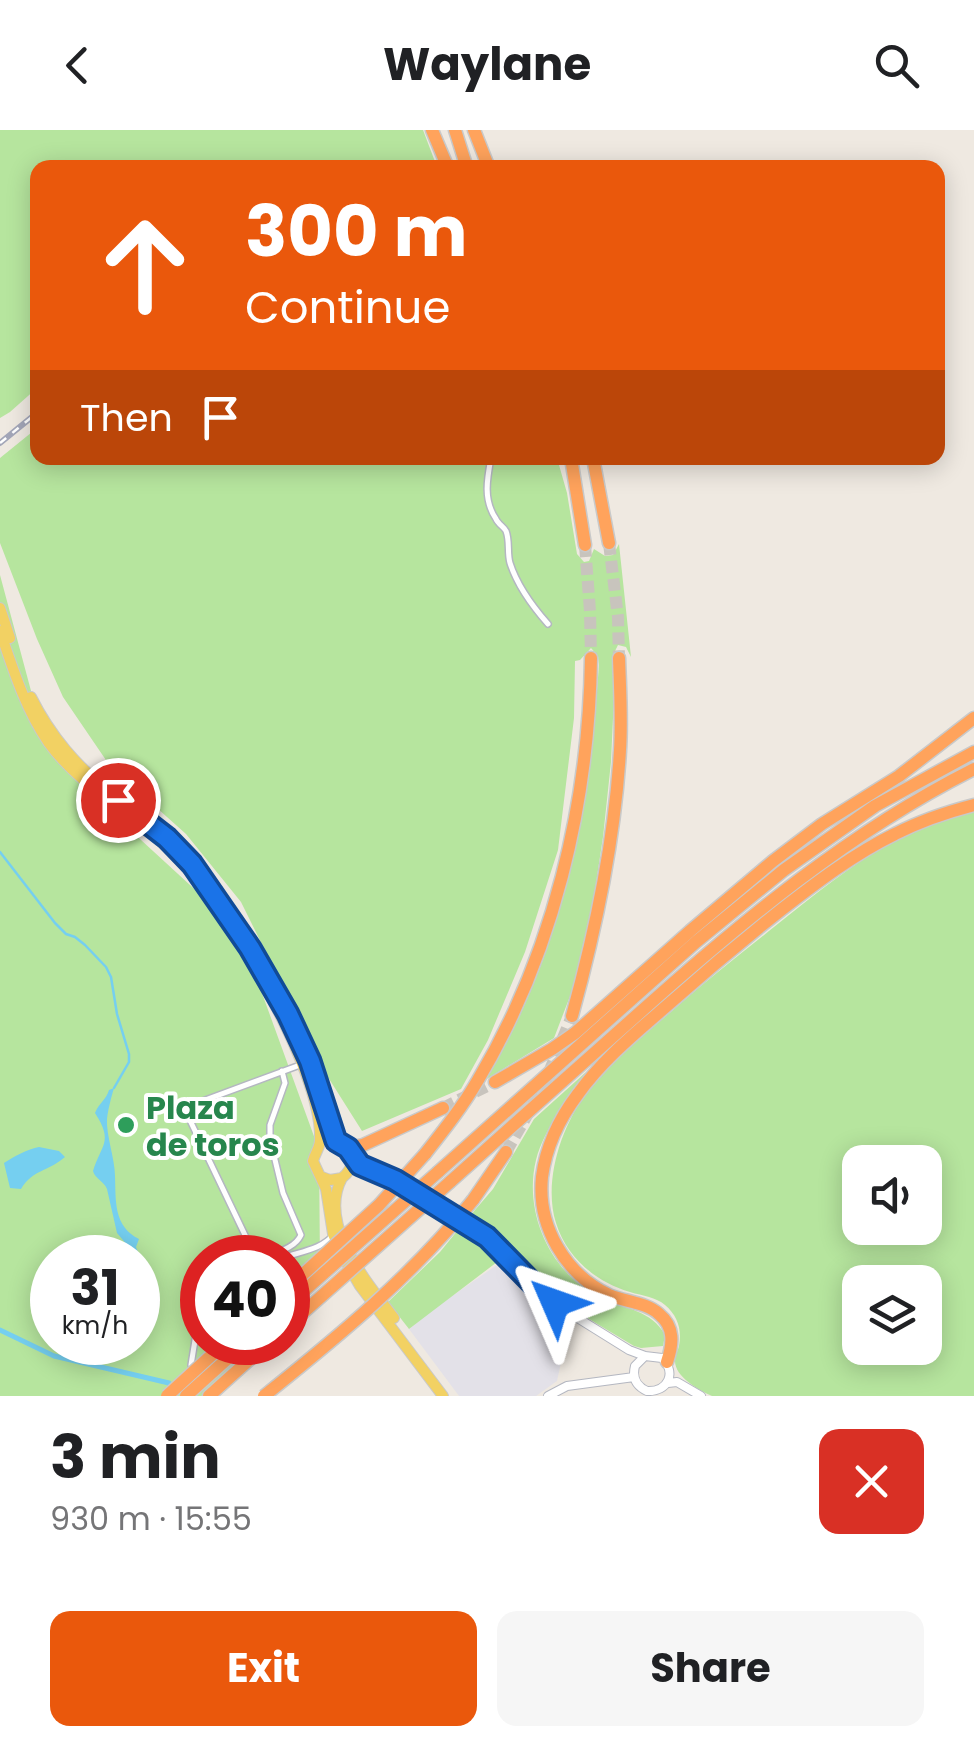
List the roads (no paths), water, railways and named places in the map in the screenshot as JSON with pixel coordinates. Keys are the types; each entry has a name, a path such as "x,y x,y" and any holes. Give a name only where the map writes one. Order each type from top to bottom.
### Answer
{"highway":[{"path":"432,130 445,160"},
{"path":"455,130 465,160"},
{"path":"478,130 487,160"},
{"path":"571,465 585,545"},
{"path":"594,465 609,543"},
{"path":"310,1268 379,1204 456,1115 494,1053 525,988 569,846 590,704 590,658"},
{"path":"572,1016 596,924 611,839 620,748 620,658"},
{"path":"875,806 974,718"},
{"path":"494,1082 575,1033 773,861 822,824 898,776 974,718"},
{"path":"310,1285 741,904 830,835 974,752"},
{"path":"310,1306 708,952 790,885 915,801 974,768"},
{"path":"838,850 854,846 888,826 954,801 974,798"},
{"path":"668,1366 671,1330 660,1315 592,1286 569,1264 551,1236 544,1212 544,1162 564,1113 596,1072 636,1033 715,963 805,892 892,835 924,820 974,806"},
{"path":"346,1148 363,1145 443,1108"},
{"path":"264,1396 320,1352 413,1268 473,1200 506,1152"},
{"path":"167,1396 201,1365"},
{"path":"190,1396 222,1365"},
{"path":"209,1396 243,1365"}],"main road":[{"path":"0,608 29,692 58,744 84,772 182,853 202,876 288,1014 352,1166 336,1193 336,1217 342,1238 352,1260 447,1396"},
{"path":"0,630 22,695 48,742 74,772 170,850 197,881 267,990 302,1064 315,1109 320,1146"},
{"path":"346,1148 328,1141 314,1154 316,1170 326,1189 333,1234 360,1286 447,1396"},
{"path":"322,1177 330,1180 345,1175"}],"street":[{"path":"490,465 486,489 489,506 506,531 510,562 518,580 548,624"},
{"path":"247,1235 186,1112 189,1106 302,1064"},
{"path":"282,1072 285,1083 270,1124 270,1139 283,1193 301,1235"},
{"path":"346,1148 360,1165 395,1180 478,1230 543,1293 641,1359 658,1356 698,1394"},
{"path":"345,1175 375,1174"},
{"path":"310,1249 328,1242 333,1234"},
{"path":"321,1246 334,1247 341,1253"},
{"path":"634,1377 641,1359"},
{"path":"190,1365 194,1378 190,1396"},
{"path":"662,1390 668,1366"},
{"path":"634,1377 641,1388 662,1390 676,1382 698,1394"},
{"path":"551,1395 567,1386 634,1377"}],"water":[{"path":"114,1088 107,1125 116,1203 120,1220 133,1235 117,1233 107,1189 93,1171 105,1137 95,1113"},
{"path":"39,1147 59,1151 65,1157 31,1178 21,1189 10,1188 4,1163"}],"waterway":[{"path":"0,852 55,923 85,945 111,977 129,1054 129,1062 114,1088"},
{"path":"0,1330 54,1356 170,1386"}],"tunnel":[{"path":"609,543 619,658"},
{"path":"585,545 591,658"},
{"path":"506,1152 543,1087 572,1016"},
{"path":"443,1108 495,1082"}],"railway":[{"path":"0,443 30,419"}],"place":[{"name":"Plaza de toros","path":"126,1125"}]}
